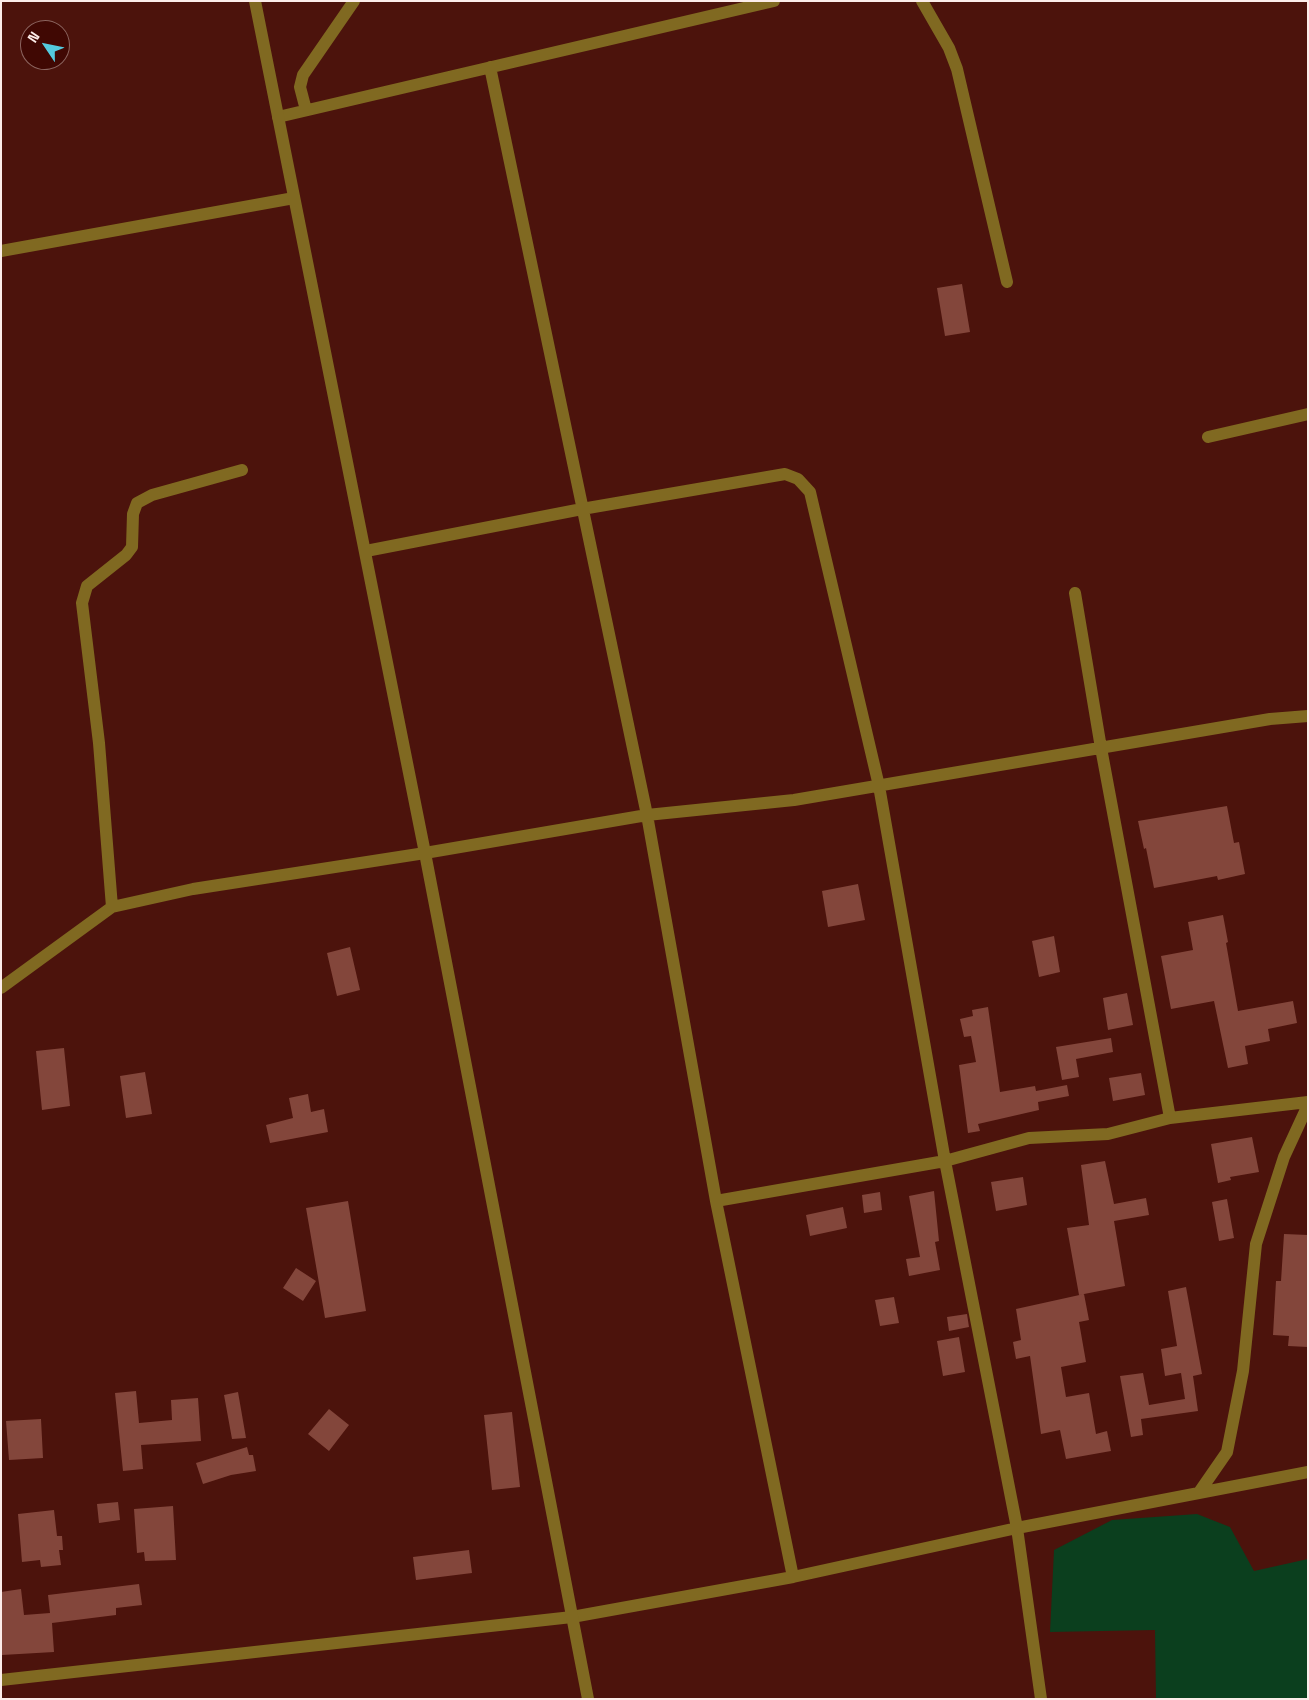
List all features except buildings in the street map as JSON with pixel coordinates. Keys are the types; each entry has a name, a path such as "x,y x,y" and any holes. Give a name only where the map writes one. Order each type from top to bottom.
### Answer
{"street":[{"path":"255,1 366,551 588,1699"},
{"path":"306,110 300,87 303,74 354,1"},
{"path":"278,117 774,1"},
{"path":"922,1 949,48 957,69 1007,282"},
{"path":"490,68 647,815 716,1201 793,1577"},
{"path":"1,250 294,198"},
{"path":"1208,437 1308,414"},
{"path":"112,907 99,743 82,603 87,586 132,548 133,514 137,503 152,495 242,470"},
{"path":"366,551 582,509 785,474 798,479 810,492 879,786 944,1161 1017,1528 1041,1699"},
{"path":"1075,593 1101,748 1170,1118"},
{"path":"1,988 112,907 193,889 425,853 647,815 794,800 1270,719 1308,716"},
{"path":"716,1201 944,1161 1029,1138 1108,1134 1170,1118 1308,1103"},
{"path":"1200,1491 1227,1452 1243,1371 1256,1244 1284,1157 1308,1103"},
{"path":"1,1680 572,1617 793,1577 1017,1528 1200,1491 1308,1472"}],"green space":[{"path":"1197,1514 1230,1527 1254,1571 1308,1559 1308,1699 1156,1699 1155,1630 1050,1632 1054,1550 1112,1520"}]}
